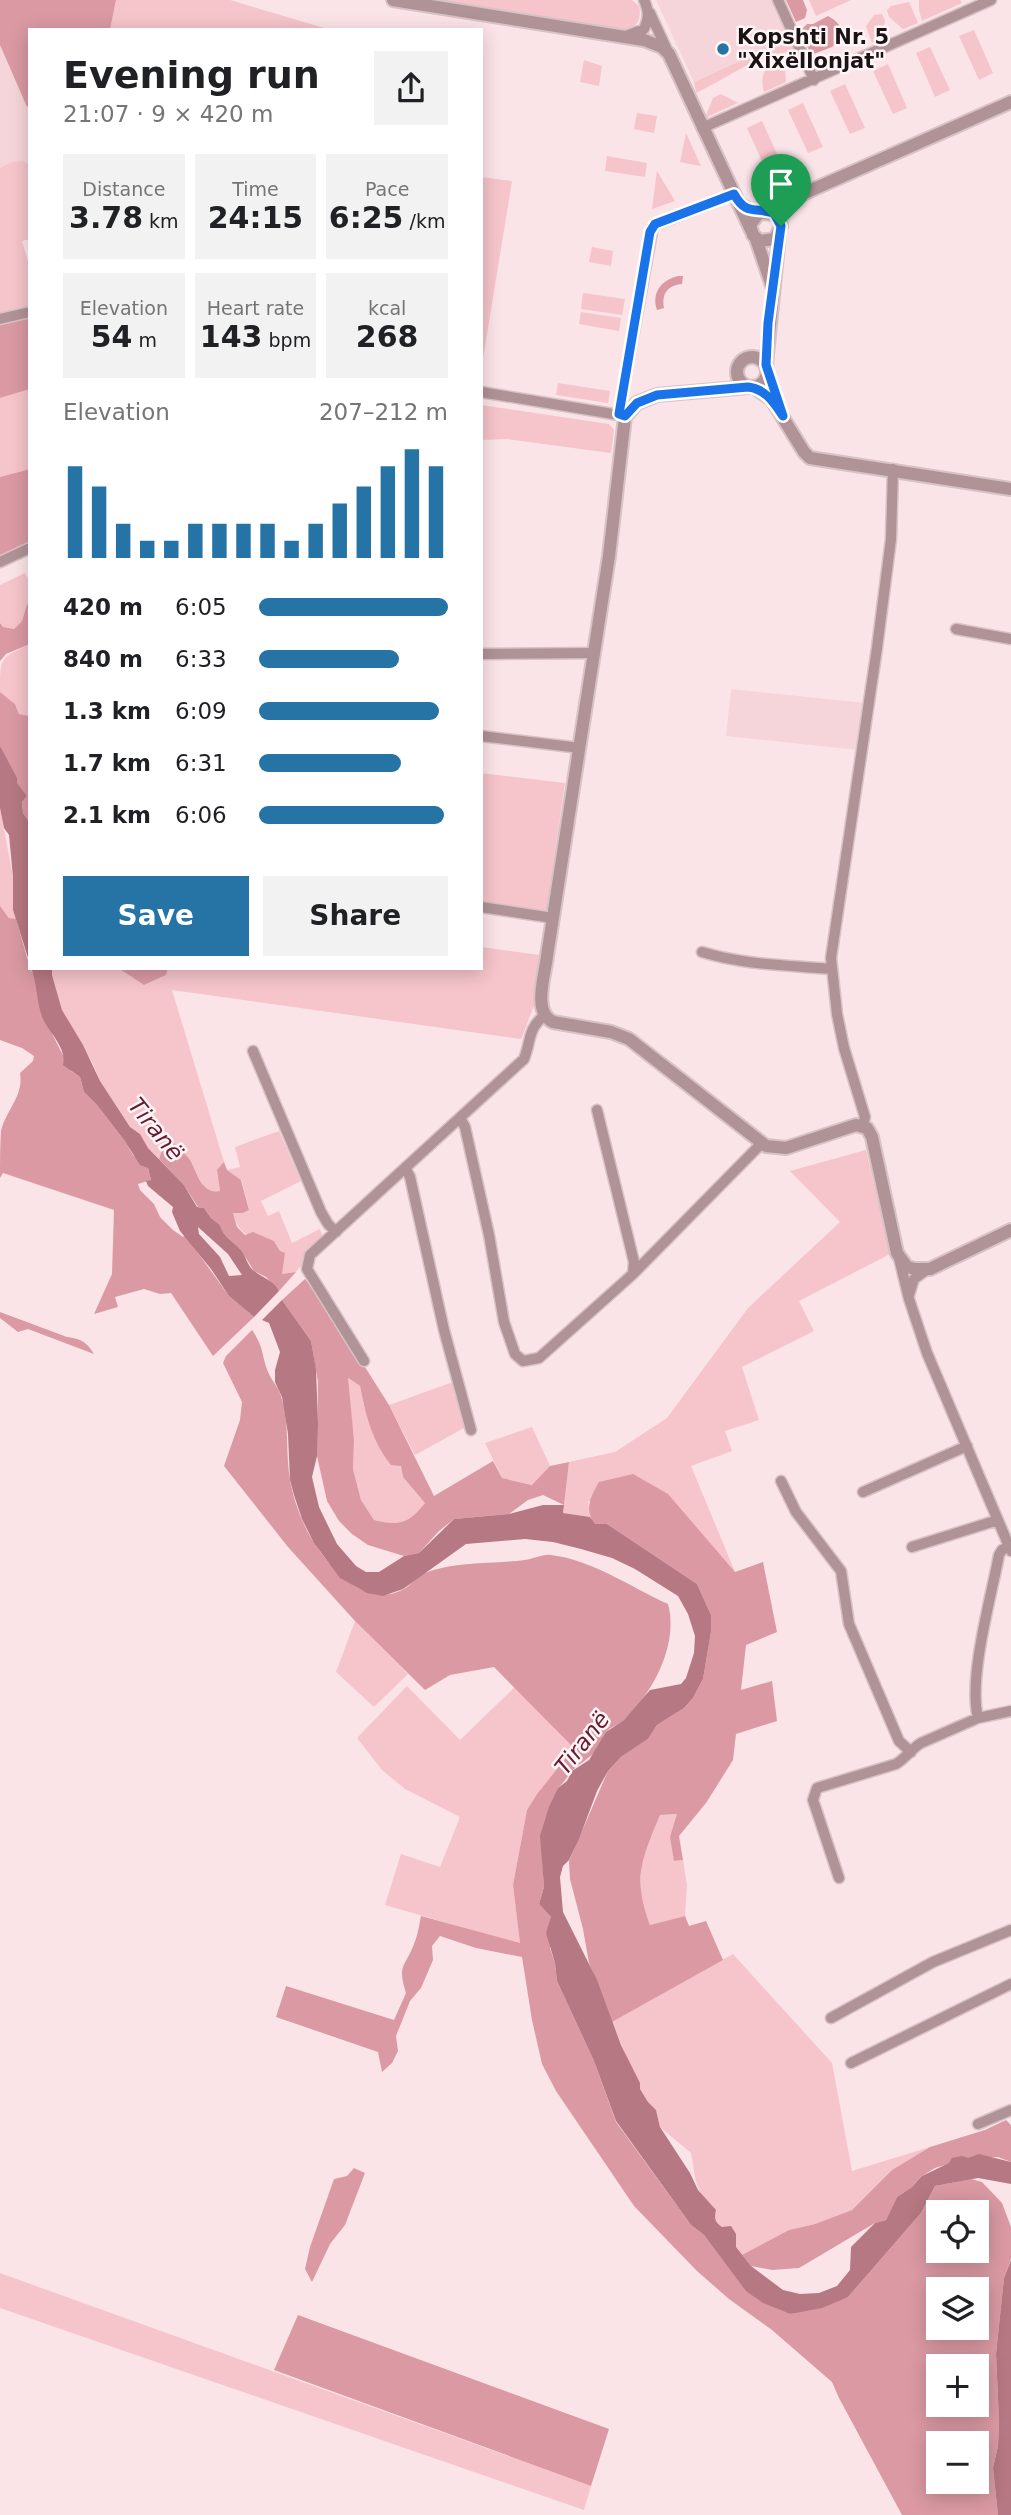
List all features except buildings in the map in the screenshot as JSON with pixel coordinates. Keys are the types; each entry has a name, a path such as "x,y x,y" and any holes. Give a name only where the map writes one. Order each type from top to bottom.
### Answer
{"street":[{"path":"393,0 654,43 668,54"},
{"path":"778,0 814,80"},
{"path":"702,128 991,0"},
{"path":"622,37 644,29 648,20 646,4"},
{"path":"646,4 753,234 773,290"},
{"path":"753,234 752,220 761,212 1011,103"},
{"path":"736,198 744,208 774,213 780,231"},
{"path":"736,198 655,224 650,232 622,415 609,556 541,1006 544,1016 553,1022 611,1032 629,1039 761,1144 774,1149 786,1148 863,1125"},
{"path":"483,392 622,415 645,398 751,387 763,383 780,231 791,199"},
{"path":"753,234 771,242 780,231"},
{"path":"0,319 28,312"},
{"path":"695,391 716,383 743,361 763,337 768,323"},
{"path":"743,361 758,358 766,370 783,416"},
{"path":"743,361 738,377 772,400 810,458 1011,489"},
{"path":"863,1125 865,1117 844,1048 831,969 833,933 891,539 893,469"},
{"path":"0,562 28,549"},
{"path":"956,629 1011,639"},
{"path":"483,654 595,653"},
{"path":"483,736 580,748"},
{"path":"483,907 553,918"},
{"path":"702,952 750,964 831,969"},
{"path":"364,1361 307,1269 310,1255 524,1059 529,1047 530,1031 544,1016"},
{"path":"253,1051 321,1212 336,1232"},
{"path":"597,1110 634,1262 634,1274"},
{"path":"460,1118 466,1127 504,1322 518,1359 530,1361 634,1274 761,1144"},
{"path":"863,1125 872,1137 897,1252 927,1353 1010,1549 1002,1550 999,1555 976,1678 974,1702 978,1718"},
{"path":"406,1168 444,1330 471,1430"},
{"path":"909,1298 915,1279 1011,1230"},
{"path":"897,1252 907,1267 930,1269"},
{"path":"863,1492 967,1446"},
{"path":"781,1481 796,1512 841,1572 849,1624 899,1741 911,1752"},
{"path":"912,1547 998,1520"},
{"path":"839,1878 813,1800 814,1793 822,1785 896,1764 921,1743 978,1718 1011,1711"},
{"path":"831,2018 933,1962 1011,1930"},
{"path":"851,2063 1011,1984"},
{"path":"978,2124 1011,2109"}],"shaded area":[{"path":"0,0 116,0 110,28 28,28 28,107 0,45"},
{"path":"116,0 230,0 324,28 110,28"},
{"path":"434,0 632,0 639,6 640,12 638,22 631,28 615,30"},
{"name":"Kopshti Nr. 5 \"Xixëllonjat\"","path":"656,0 773,0 791,38 694,82"},
{"path":"786,0 803,0 807,10 805,18 796,22"},
{"path":"809,0 851,0 816,16"},
{"path":"919,0 960,0 962,3 922,21"},
{"path":"909,2 918,23 903,29 889,17 887,10 891,6"},
{"path":"882,14 885,21 881,39 872,43 866,26 874,15"},
{"path":"828,16 838,24 843,37 832,47 811,55 800,31 807,24 813,24"},
{"path":"974,30 993,73 979,80 959,36"},
{"path":"791,38 796,51 756,61 696,93 694,82"},
{"path":"0,45 28,109 28,164 23,161 11,162 0,168"},
{"path":"930,47 950,90 935,97 916,53"},
{"path":"584,60 602,66 599,86 580,82"},
{"path":"780,62 785,67 786,82 764,92 766,69 771,63"},
{"path":"888,64 907,108 893,114 873,71"},
{"path":"845,84 865,128 850,134 830,91"},
{"path":"721,94 738,103 707,117 713,98"},
{"path":"803,103 823,147 808,153 788,110"},
{"path":"637,113 657,116 654,133 634,129"},
{"path":"762,121 782,165 767,172 747,128"},
{"path":"686,133 701,166 680,162"},
{"path":"607,156 647,163 645,177 605,171"},
{"path":"23,161 28,164 28,240 22,241 28,261 28,318 0,324 0,168 11,162"},
{"path":"657,171 675,201 652,209"},
{"path":"483,177 512,181 483,359"},
{"path":"592,247 613,251 611,266 589,262"},
{"path":"678,276 683,276 682,284 667,291 664,308 657,310 655,298 659,288"},
{"path":"583,293 625,299 622,315 581,309"},
{"path":"581,312 621,318 619,331 579,324"},
{"path":"28,318 28,390 0,398 0,324"},
{"path":"558,383 610,391 608,403 556,395"},
{"path":"28,390 28,470 0,477 0,398"},
{"path":"483,405 609,424 614,430 611,453 507,439 483,440"},
{"path":"28,470 28,545 0,558 0,477"},
{"path":"25,573 28,579 28,604 22,621 14,629 3,627 0,623 0,585"},
{"path":"27,604 28,645 6,654 0,661 0,623 3,627 14,629 22,621"},
{"path":"28,645 28,716 19,714 15,704 0,692 2,665 7,656"},
{"path":"731,689 865,703 858,750 726,736"},
{"path":"0,692 15,704 19,714 28,716 28,820 23,813 22,802 27,796 16,783 0,746"},
{"path":"0,746 17,783 27,796 22,802 23,813 28,820 28,958 13,910 9,835 4,828 0,808"},
{"path":"483,773 565,783 546,914 483,903"},
{"path":"0,808 13,877 13,910 16,919 9,918 0,906"},
{"path":"0,906 9,918 16,919 28,970 31,970 37,981 41,1012 71,1071 80,1077 84,1092 97,1105 133,1155 148,1168 151,1180 138,1184 140,1190 173,1230 183,1237 185,1235 229,1296 254,1317 213,1356 171,1293 160,1294 144,1289 115,1297 118,1307 94,1314 112,1274 114,1210 3,1173 0,1178 3,1123 17,1096 20,1073 33,1061 34,1056 22,1048 0,1040"},
{"path":"483,947 540,955 534,1006 521,1039 172,990 224,1162 217,1171 220,1191 214,1192 205,1188 197,1175 163,1147 159,1159 148,1148 140,1134 130,1127 100,1081 62,1010 52,970 121,970 144,985 166,975 167,970 483,970"},
{"path":"32,970 52,970 62,1010 100,1081 130,1127 140,1134 148,1148 184,1185 197,1207 204,1208 220,1225 226,1236 241,1250 251,1268 274,1284 279,1291 254,1317 229,1296 180,1231 172,1212 173,1207 148,1186 146,1181 151,1180 148,1168 140,1165 124,1140 84,1092 80,1077 63,1065 61,1048 45,1023","holes":["198,1227 228,1254 242,1275 229,1276 220,1257 199,1234"]},
{"path":"121,970 167,970 166,975 144,985"},
{"path":"279,1131 301,1181 261,1201 268,1216 279,1211 292,1243 320,1229 323,1238 296,1272 282,1274 280,1251 274,1241 253,1237 239,1227 233,1213 249,1209 242,1181 227,1170 240,1167 235,1147"},
{"path":"174,1143 188,1158 201,1182 209,1190 220,1191 217,1170 224,1162 227,1170 241,1180 249,1210 233,1213 237,1227 245,1235 253,1232 274,1241 280,1251 285,1253 282,1274 296,1272 279,1291 266,1277 254,1271 241,1250 222,1234 220,1225 204,1208 198,1207 184,1185 159,1159 163,1147"},
{"path":"866,1150 890,1254 799,1301 814,1331 742,1367 759,1420 725,1431 732,1451 691,1466 735,1572 702,1536 588,1501 590,1517 563,1513 569,1462 615,1452 667,1418 748,1308 840,1222 790,1171"},
{"path":"305,1279 327,1307 389,1405 434,1496 493,1461 502,1478 532,1485 550,1466 569,1462 564,1505 543,1495 528,1500 509,1514 454,1519 419,1553 404,1556 368,1545 352,1534 339,1521 327,1501 317,1456 318,1382 311,1341 282,1300","holes":["348,1378 360,1386 367,1418 379,1447 391,1465 401,1466 403,1477 425,1503 402,1522 374,1520 361,1500 353,1469 354,1440"]},
{"path":"282,1300 311,1341 316,1369 318,1424 317,1456 312,1477 319,1507 337,1544 356,1566 366,1572 379,1572 404,1556 419,1553 454,1519 509,1514 543,1505 564,1505 563,1513 590,1517 595,1524 607,1524 697,1584 711,1615 711,1632 703,1679 684,1708 657,1725 648,1739 621,1757 608,1771 560,1877 563,1912 597,1980 621,2045 640,2083 640,2089 656,2110 660,2127 698,2190 716,2210 718,2224 722,2227 731,2226 736,2234 736,2247 751,2266 783,2290 800,2294 819,2293 837,2286 850,2270 851,2247 875,2223 886,2220 897,2197 922,2176 949,2163 952,2158 968,2158 979,2154 1011,2162 1011,2184 978,2178 935,2186 921,2213 848,2297 822,2308 790,2314 763,2303 746,2291 704,2235 691,2225 616,2121 594,2061 557,1981 546,1933 551,1917 539,1904 544,1887 540,1836 558,1788 567,1781 572,1771 589,1760 606,1732 624,1720 650,1690 681,1684 686,1678 694,1653 695,1636 688,1614 678,1596 612,1558 553,1542 525,1539 466,1544 403,1589 383,1596 367,1593 340,1578 314,1543 294,1495 290,1480 288,1434 282,1397 275,1382 280,1352 269,1323 262,1320"},
{"path":"0,1312 80,1340 94,1354 28,1329 18,1332 0,1318"},
{"path":"252,1330 284,1406 290,1480 300,1514 323,1555 353,1585 377,1594 390,1594 404,1589 422,1574 437,1569 551,1555 582,1562 668,1604 670,1635 667,1651 654,1682 635,1709 606,1732 596,1751 574,1769 558,1788 542,1856 544,1887 539,1904 551,1917 550,1948 557,1981 594,2061 616,2122 691,2225 704,2235 746,2290 764,2303 790,2314 848,2297 921,2213 926,2203 926,2263 989,2263 989,2200 928,2200 935,2186 971,2179 982,2182 1002,2203 1011,2227 1011,2259 1004,2278 996,2354 999,2421 998,2446 993,2468 998,2515 902,2515 832,2382 697,2271 634,2206 556,2091 542,2064 522,1957 476,1948 440,1936 432,1946 433,1960 421,1988 410,2001 396,2036 398,2051 392,2063 382,2072 378,2052 276,2017 286,1986 394,2020 406,1993 402,1971 415,1941 421,1916 520,1943 513,1885 527,1810 574,1748 494,1667 450,1675 425,1690 355,1621 288,1547 224,1466 240,1420 242,1402 223,1363 226,1356"},
{"path":"347,1378 360,1386 365,1409 401,1466 403,1477 425,1503 402,1522 374,1520 361,1500 353,1469 354,1440"},
{"path":"453,1382 466,1427 415,1455 389,1405"},
{"path":"532,1427 550,1466 533,1485 502,1478 485,1443"},
{"path":"633,1474 668,1494 735,1572 763,1562 777,1632 746,1645 741,1690 772,1681 777,1721 736,1734 733,1760 706,1803 679,1836 683,1860 674,1861 670,1837 677,1814 660,1815 644,1856 641,1894 650,1925 685,1916 689,1926 706,1921 723,1960 612,2022 589,1963 570,1879 569,1861 608,1771 621,1757 648,1739 657,1725 684,1708 693,1698 703,1679 711,1632 711,1615 697,1584 607,1524 594,1524 591,1518 590,1502 599,1482"},
{"path":"355,1621 408,1674 374,1707 336,1672"},
{"path":"407,1686 460,1740 515,1687 575,1748 527,1810 513,1885 520,1944 385,1905 401,1854 440,1867 460,1817 405,1789 382,1770 357,1738"},
{"path":"678,1814 674,1861 683,1860 687,1885 685,1916 650,1925 641,1901 641,1861 660,1815"},
{"path":"733,1954 832,2063 852,2171 930,2147 892,2170 852,2210 815,2224 789,2230 742,2255 736,2247 736,2234 718,2225 711,2204 701,2194 691,2153 660,2127 656,2110 640,2089 612,2022"},
{"path":"1006,2120 1011,2125 1011,2162 998,2157 968,2158 935,2168 897,2197 886,2220 875,2223 799,2268 772,2270 751,2266 742,2255 789,2230 815,2224 852,2210 892,2170 930,2147 985,2130"},
{"path":"354,2168 365,2173 345,2225 330,2244 312,2282 305,2269 334,2179 347,2176"},
{"path":"1011,2260 1011,2515 998,2515 993,2468 998,2446 999,2421 996,2354 1004,2278"},
{"path":"0,2273 591,2486 584,2510 0,2308"},
{"path":"298,2315 609,2429 591,2486 274,2370"}],"place":[{"name":"Kopshti Nr. 5 \"Xixëllonjat\"","path":"723,49"}],"route":[{"path":"734,194 744,208 759,213 774,213 781,226 768,323 766,365 783,416 772,400 754,387 657,395 637,403 625,416 619,414 653,226 734,194"}],"water label":[{"name":"Tiranë","path":"156,1129"},
{"name":"Tiranë","path":"582,1743"}]}
